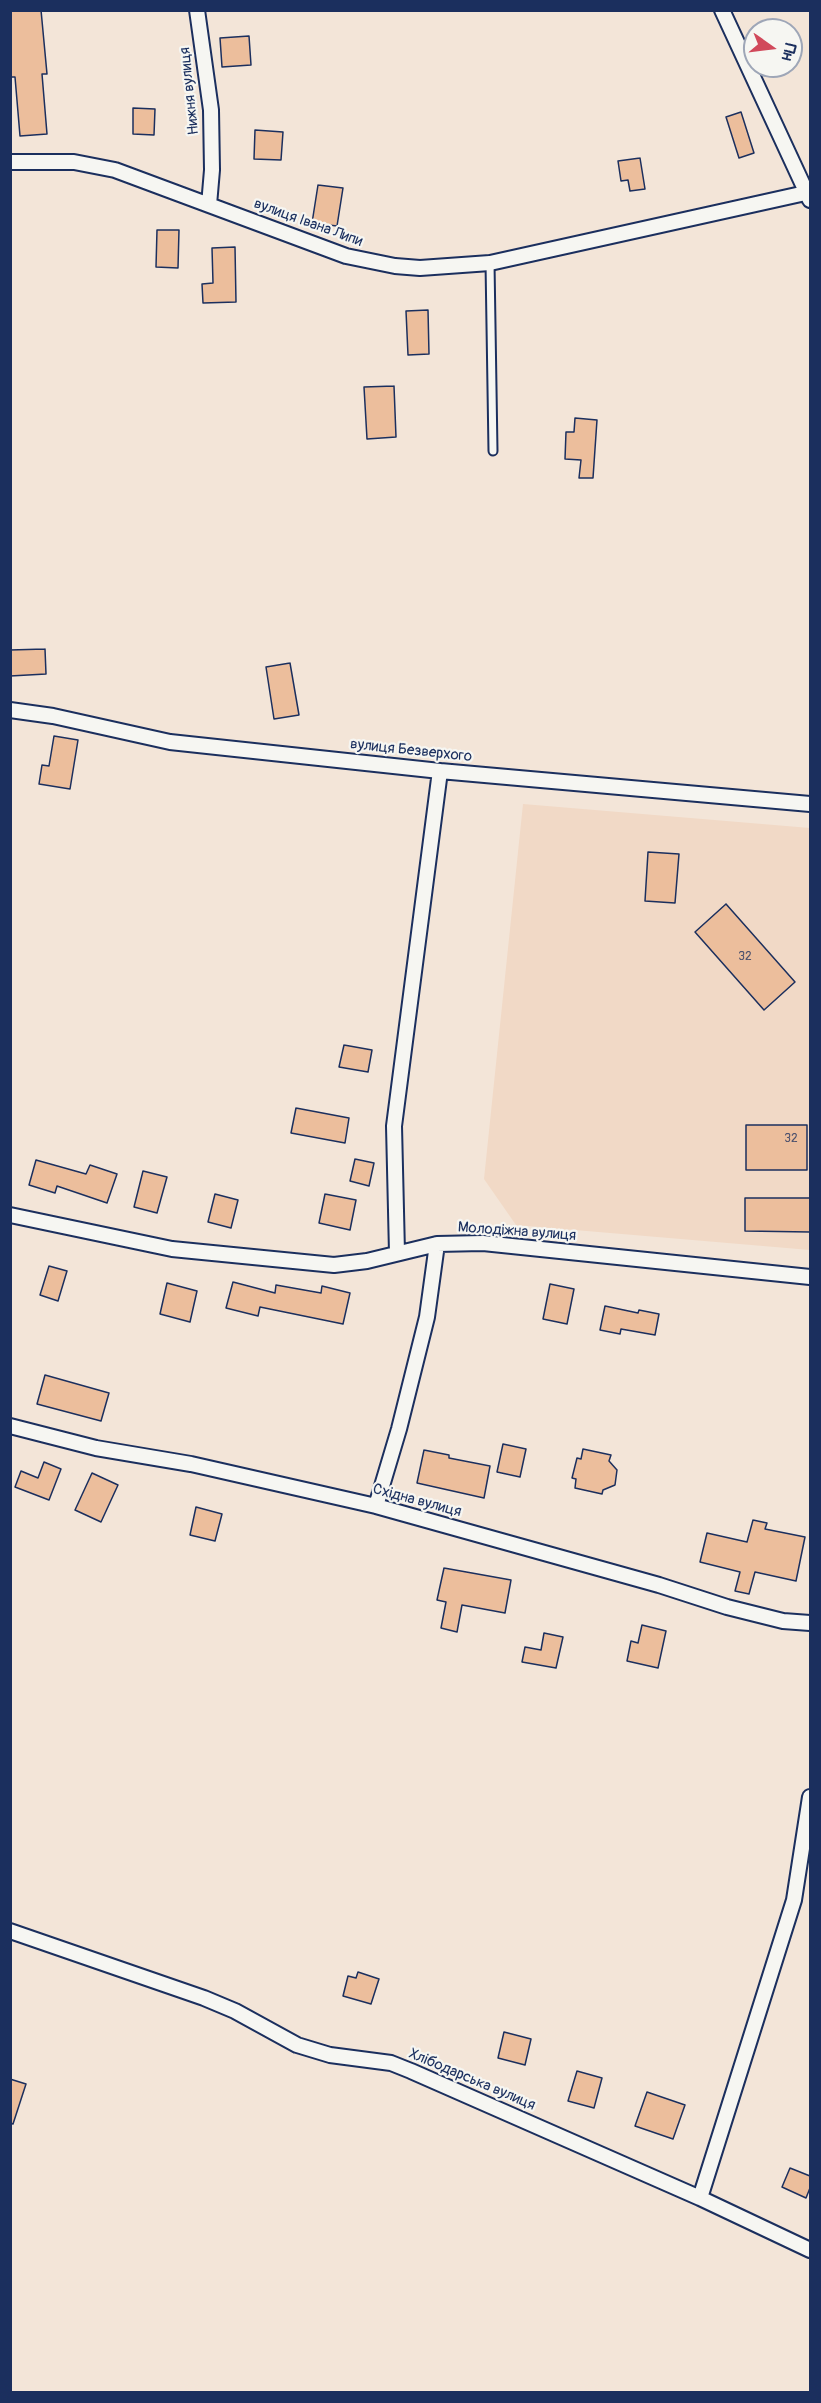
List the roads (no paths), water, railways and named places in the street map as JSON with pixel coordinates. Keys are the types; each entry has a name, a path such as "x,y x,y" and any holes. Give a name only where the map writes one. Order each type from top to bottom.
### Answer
{"street":[{"name":"Нижня вулиця","path":"196,10 211,110 212,170 208,205"},
{"path":"722,10 809,196"},
{"name":"вулиця Івана Липи","path":"10,162 53,161 115,170 321,248 373,263 420,268 490,263 809,196"},
{"name":"вулиця Безверхого","path":"10,710 53,716 170,742 440,771 810,804"},
{"path":"397,1253 394,1126 440,771"},
{"name":"Молодіжна вулиця","path":"10,1215 190,1252 334,1265 367,1261 437,1244 483,1243 810,1277"},
{"path":"376,1506 399,1429 427,1317 437,1244"},
{"name":"Східна вулиця","path":"10,1426 96,1448 191,1464 376,1506 659,1585 727,1608 783,1620 810,1623"},
{"path":"700,2198 758,2011 805,1876 804,1826 810,1797"},
{"name":"Хлібодарська вулиця","path":"10,1931 204,1998 235,2011 297,2045 330,2055 391,2063 700,2198 810,2250"}],"lane":[{"path":"490,263 493,451"}]}
